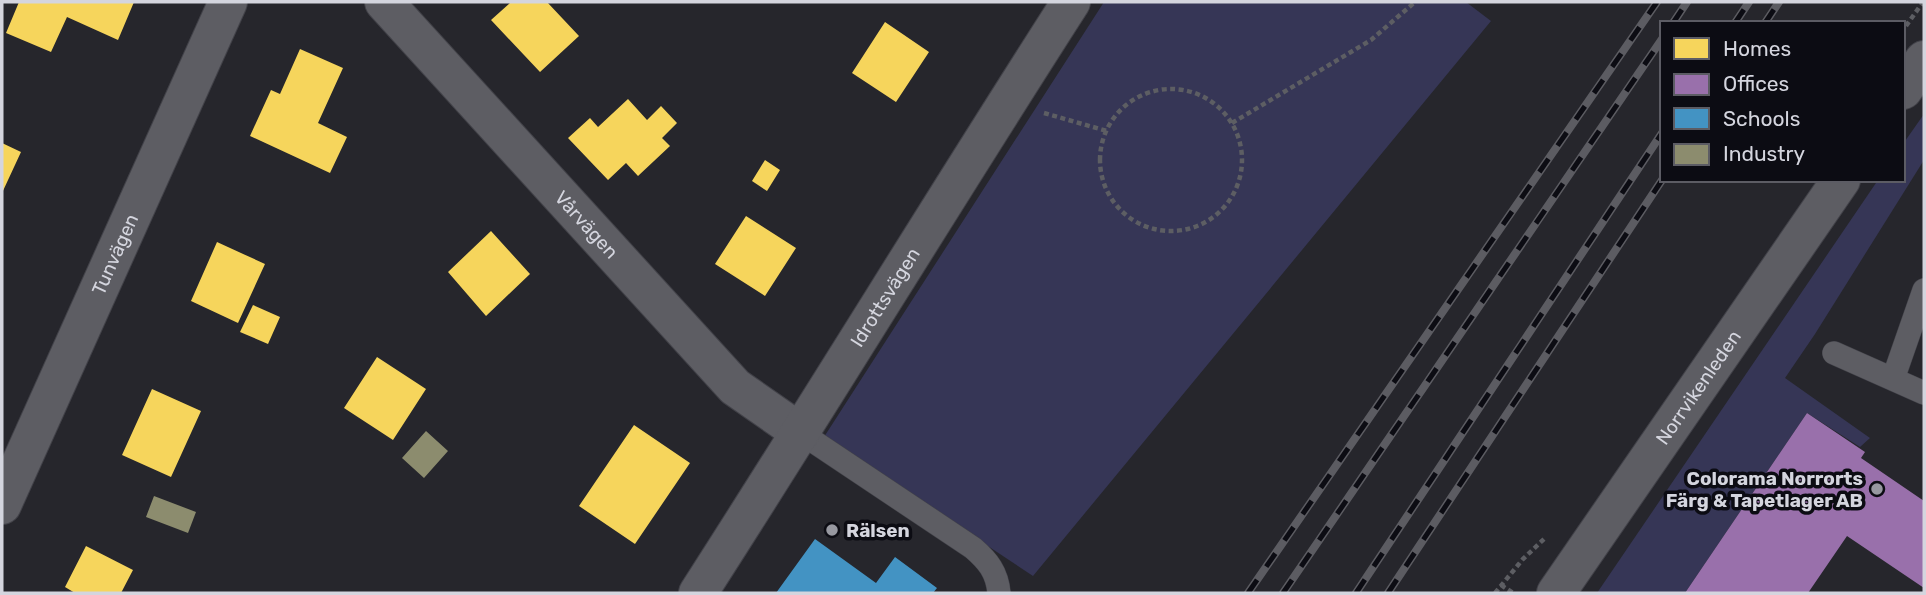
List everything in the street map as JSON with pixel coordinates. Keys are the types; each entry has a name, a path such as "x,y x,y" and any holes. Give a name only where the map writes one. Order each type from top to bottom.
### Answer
{"street":[{"name":"Tunvägen","path":"2,505 228,2"},
{"name":"Vårvägen","path":"384,2 735,387 801,433"},
{"name":"Idrottsvägen","path":"698,593 1071,2"},
{"path":"1905,87 1924,60"},
{"name":"Norrvikenleden","path":"1556,593 1840,182"}],"lane":[{"path":"1893,379 1924,289"},
{"path":"1834,353 1924,393"},
{"path":"801,433 973,548 989,562 998,581 999,593"}],"path":[{"path":"1232,123 1371,40 1415,2"},
{"path":"1905,27 1923,2"},
{"path":"1168,88 1189,89 1210,99 1237,130 1243,149 1242,170 1236,188 1210,219 1190,228 1156,231 1124,214 1112,201 1105,185 1101,163 1102,142 1107,131 1125,105 1145,93 1168,88"},
{"path":"1042,112 1107,131"},
{"path":"1501,585 1513,593"}],"shaded area":[{"path":"1104,2 1466,2 1491,21 1033,576 824,437"},
{"path":"1924,114 1924,160 1785,378 1870,438 1860,447 1807,413 1685,593 1597,593 1877,182 1905,182 1905,141"}],"building: Homes":[{"path":"19,2 134,2 118,40 67,17 51,52 6,33"},
{"path":"511,2 547,2 579,36 540,72 491,20"},
{"path":"885,22 929,52 896,102 852,73"},
{"path":"300,49 343,68 318,123 347,137 330,173 250,136 271,90 280,94"},
{"path":"628,99 647,120 661,106 677,123 662,138 670,146 638,176 626,163 608,180 568,138 590,118 598,127"},
{"path":"2,143 21,152 2,193"},
{"path":"765,160 780,170 767,191 752,181"},
{"path":"746,216 796,248 765,296 715,264"},
{"path":"491,231 530,274 486,316 448,272"},
{"path":"217,242 265,264 238,323 191,301"},
{"path":"253,305 280,317 268,344 240,332"},
{"path":"377,357 426,389 393,440 344,408"},
{"path":"152,389 201,411 171,477 122,455"},
{"path":"634,425 690,463 635,544 579,506"},
{"path":"86,546 133,570 121,593 75,593 65,587"}],"building: Offices":[{"path":"1807,413 1865,452 1861,458 1924,501 1924,588 1847,536 1808,593 1685,593"}],"building: Schools":[{"path":"815,539 876,583 895,557 937,588 933,593 776,593"}],"building: Industry":[{"path":"426,431 448,451 424,478 402,458"},
{"path":"154,496 196,512 188,533 146,517"}],"railway":[{"path":"1248,593 1657,2"},
{"path":"1674,21 1687,2"},
{"path":"1736,21 1749,2"},
{"path":"1766,21 1779,2"},
{"path":"1283,593 1660,42"},
{"path":"1356,593 1660,136"},
{"path":"1388,593 1661,182"}],"place":[{"name":"Colorama Norrorts Färg & Tapetlager AB","path":"1877,489"},
{"name":"Rälsen","path":"832,530"}]}
